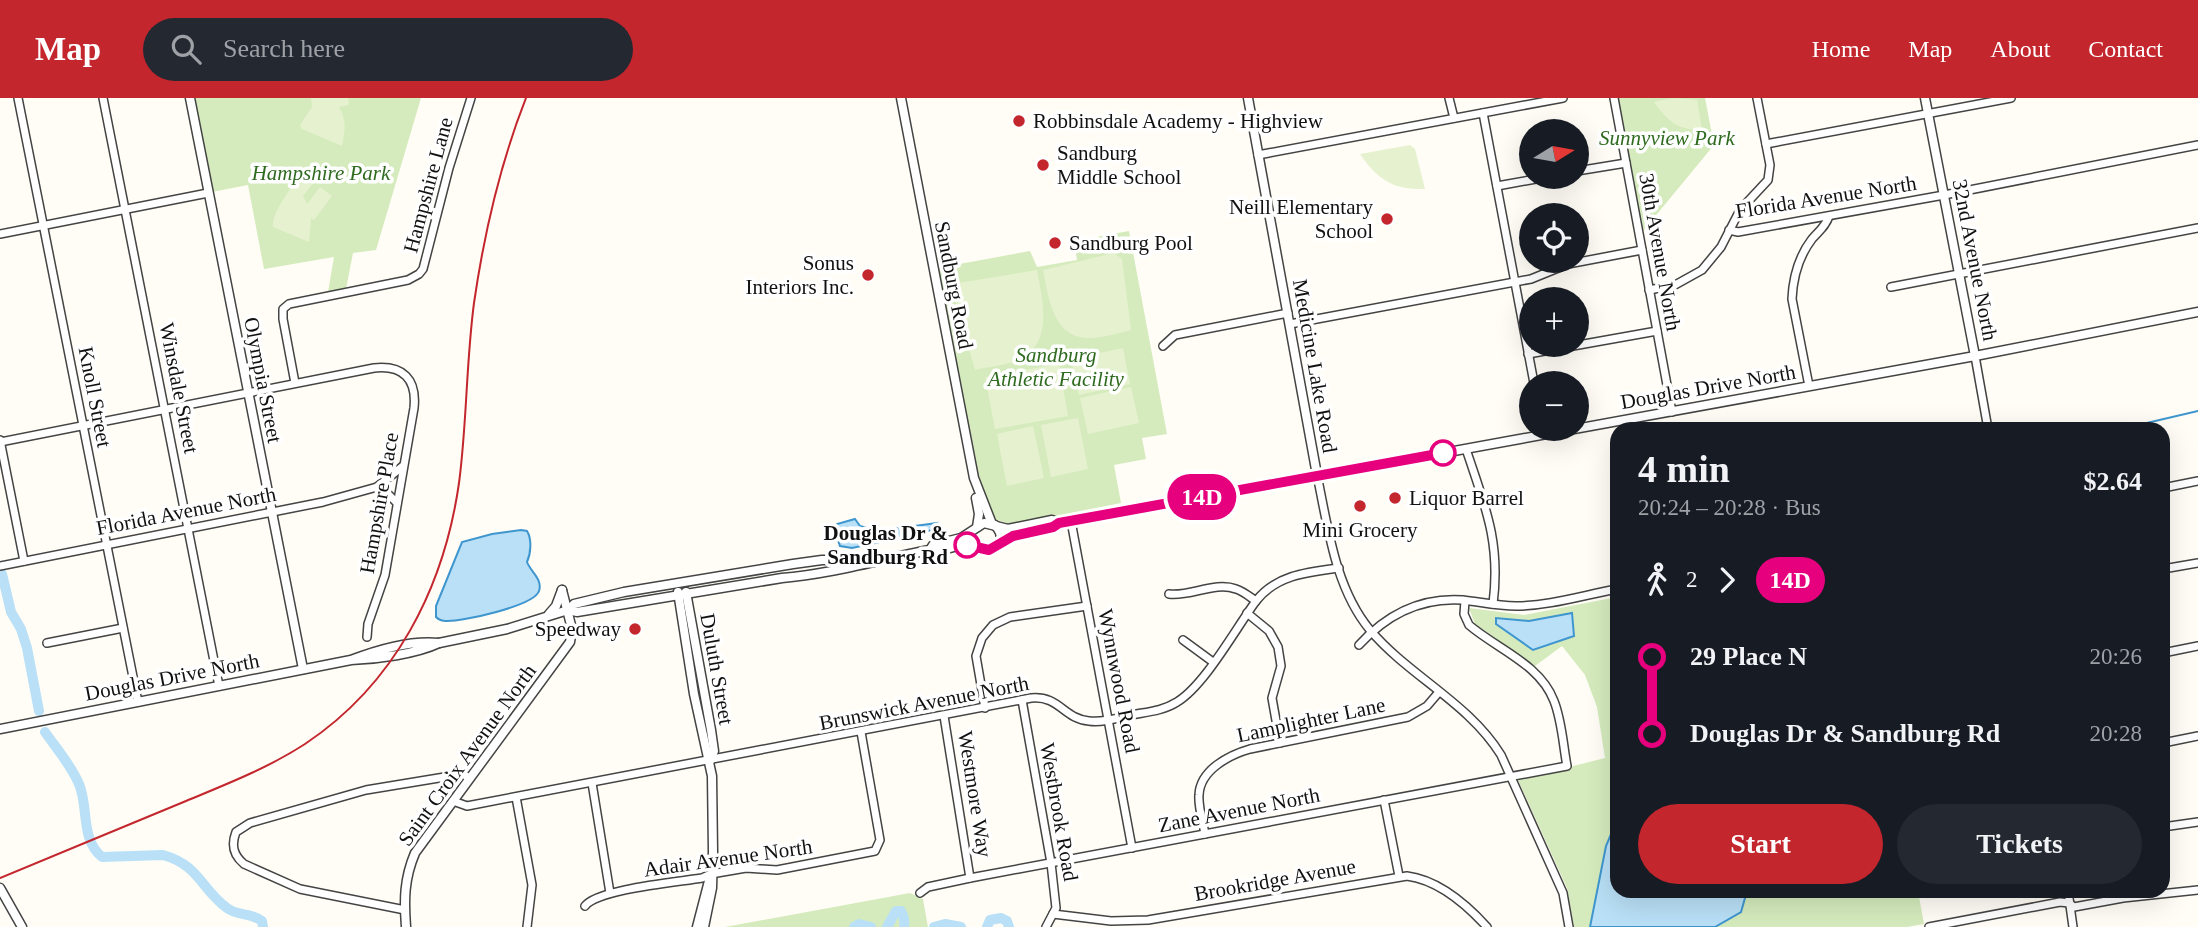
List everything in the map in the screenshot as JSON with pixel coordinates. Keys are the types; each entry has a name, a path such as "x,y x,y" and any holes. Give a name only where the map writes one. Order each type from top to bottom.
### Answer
{"street":[{"name":"Knoll Street","path":"18,98 138,702"},
{"name":"Winsdale Street","path":"103,98 219,686"},
{"name":"Olympia Street","path":"190,98 303,669"},
{"name":"Hampshire Lane","path":"295,383 283,309 289,304 408,280 419,274 428,259 449,168 471,98"},
{"name":"Sandburg Road","path":"901,98 974,478 993,524"},
{"name":"Medicine Lake Road","path":"1248,98 1317,475 1339,568 1356,610 1371,631 1485,732 1502,755 1563,893 1569,927"},
{"path":"1449,98 1454,118"},
{"path":"1258,155 1563,98"},
{"name":"30th Avenue North","path":"1614,98 1672,412"},
{"path":"1729,230 1740,211 1768,180 1770,165 1757,98"},
{"name":"32nd Avenue North","path":"1925,98 1988,422"},
{"path":"1766,144 2011,98"},
{"path":"1483,113 1519,304"},
{"name":"Florida Avenue North","path":"1649,290 1675,285 1702,270 1715,257 1729,230 1738,232 1829,216 2198,145"},
{"path":"1589,170 1626,163"},
{"path":"1497,186 1519,182"},
{"path":"0,234 208,192"},
{"path":"1809,386 1792,299 1793,284 1805,249 1827,223 1829,216"},
{"path":"1891,287 2198,228"},
{"path":"1290,324 1539,277 1568,264 1642,250"},
{"name":"Douglas Drive North","path":"1589,425 1975,356 2198,312"},
{"path":"1163,346 1175,335 1288,313"},
{"path":"1589,343 1657,331"},
{"name":"Hampshire Place","path":"295,383 383,367 405,375 414,389 415,397 385,575 368,624 367,637"},
{"path":"24,561 0,441 295,383"},
{"name":"Douglas Drive North","path":"568,610 577,612 814,574 930,550 934,552 967,545 989,550 1013,536 1053,527 1059,523 1519,437"},
{"path":"1466,449 1490,517 1494,539 1497,560 1493,604"},
{"name":"Florida Avenue North","path":"0,566 272,512 377,487 403,466"},
{"name":"Sandburg Road","path":"974,478 973,487 979,514 976,528"},
{"path":"2170,487 2198,481"},
{"path":"377,487 397,503"},
{"name":"Douglas Drive North","path":"930,550 933,545 961,538 984,523 1008,529 1052,520 1059,523"},
{"name":"Wynnwood Road","path":"1071,521 1132,848"},
{"path":"993,524 1000,534 998,545"},
{"path":"976,528 973,538 978,548"},
{"name":"Douglas Drive North","path":"0,729 303,669 429,648 439,643 507,629 568,610 575,604 588,600 811,561 872,561"},
{"path":"2170,568 2198,563"},
{"name":"Brunswick Avenue North","path":"453,801 467,806 1022,700 1046,698 1077,719 1091,722 1157,710 1179,701 1196,685 1267,588 1282,579 1339,568"},
{"name":"Duluth Street","path":"681,583 705,752 710,761 714,835 712,888 704,927"},
{"path":"1168,594 1182,595 1230,587 1255,601"},
{"path":"545,617 556,606 562,590 568,610"},
{"path":"1359,645 1371,631 1391,616 1419,604 1449,600 1517,606 1610,590"},
{"name":"Zane Avenue North","path":"920,893 928,887 970,878 1567,766 1555,704 1544,683 1527,666 1469,625 1464,614 1465,601"},
{"path":"985,708 976,656 988,630 997,622 1010,617 1087,606"},
{"name":"Saint Croix Avenue North","path":"406,927 407,872 415,853 570,642 573,634 568,610"},
{"path":"1247,613 1269,631 1278,648 1281,666 1272,698 1280,743"},
{"path":"47,643 123,628"},
{"path":"1183,640 1213,662"},
{"path":"2170,652 2198,646"},
{"name":"Lamplighter Lane","path":"1205,834 1199,795 1209,774 1227,757 1238,752 1408,717 1427,706 1439,692"},
{"name":"Westbrook Road","path":"1022,700 1051,863 1056,908 1046,927"},
{"name":"Westmore Way","path":"944,716 970,878"},
{"name":"Adair Avenue North","path":"585,906 590,900 610,893 711,874 750,868 777,870 872,853 878,848 880,840 861,732"},
{"path":"2170,742 2198,736"},
{"path":"405,910 300,888 244,864 233,848 236,832 250,823 366,790 463,774 469,778"},
{"path":"592,783 610,893"},
{"path":"516,797 532,885 527,927"},
{"path":"1384,800 1399,876"},
{"path":"2170,826 2198,822"},
{"name":"Duluth Street","path":"697,927 711,874"},
{"name":"Brookridge Avenue","path":"1053,914 1111,921 1148,920 1246,905 1399,876 1417,877 1434,885 1473,913 1487,927"},
{"path":"0,888 22,927"},
{"path":"2170,893 2198,890"},
{"path":"2069,898 2073,927"},
{"path":"1929,927 2060,902 2074,907 2123,898"}],"green space":[{"name":"Hampshire Park","path":"194,98 421,98 376,250 353,253 346,289 328,292 334,257 264,269 248,185 212,192"},
{"path":"311,98 348,98 349,105 339,107 344,121 342,146 302,129 300,125 312,107"},
{"name":"Sunnyview Park","path":"1617,98 1705,98 1714,145 1643,231"},
{"path":"1672,98 1697,100 1702,130 1674,123 1654,102"},
{"path":"1410,145 1415,149 1425,189 1404,188 1387,182 1373,171 1360,154"},
{"path":"302,173 314,182 303,196 307,204 320,187 332,196 314,220 311,218 309,242 273,227 275,214"},
{"name":"Sandburg Athletic Facility","path":"1129,231 1167,434 1142,438 1146,459 1114,465 1121,503 1012,525 994,519 981,489 938,268 1030,251 1037,267 1077,260 1074,241"},
{"path":"1114,253 1122,259 1131,330 1093,338 1080,337 1069,332 1055,316 1043,270"},
{"path":"1037,270 1043,323 1035,346 1013,362 975,370 953,292 958,283"},
{"path":"1123,348 1130,384 1079,395 1071,359"},
{"path":"1059,364 1068,416 995,429 985,377"},
{"path":"1131,387 1139,423 1088,434 1080,398"},
{"path":"1078,418 1088,469 1051,477 1041,425"},
{"path":"1033,426 1044,478 1007,486 997,434"},
{"path":"1610,598 1610,898 1919,898 1924,924 1907,927 1574,927 1567,888 1518,780 1605,758 1597,707 1585,675 1562,646 1535,666 1475,624 1469,608 1524,615"},
{"path":"910,893 923,899 928,927 725,927"}],"water":[{"path":"855,519 860,526 877,531 937,523 934,529 926,532 852,548 840,546 835,531 837,524"},
{"path":"521,530 529,534 527,562 540,587 534,597 481,616 446,621 436,617 436,606 462,542"},
{"path":"1572,613 1574,636 1533,650 1496,624 1496,618 1529,621"},
{"path":"1610,837 1610,898 1745,898 1741,912 1715,927 1590,927"}],"waterway":[{"path":"2151,422 2198,411"},
{"path":"2,574 11,612 21,629 27,648 39,711"},
{"path":"45,732 68,763 79,784 88,832 95,850 102,857 163,855 175,859 192,871 227,908 257,918 262,921 263,927"},
{"path":"887,927 896,911 901,911 904,927"},
{"path":"987,927 990,920 1001,918 1007,921 1009,927"},
{"path":"854,927 859,924 871,927"},
{"path":"934,927 945,924 961,927"}],"railway":[{"path":"0,878 277,761 337,720 365,693 389,663 427,596 452,522 462,460 471,326 478,277 501,174 526,98"}],"bus line":[{"name":"14D","path":"967,545 985,551 1013,536 1053,527 1059,523 1443,453"}],"place":[{"name":"Robbinsdale Academy - Highview","path":"1019,121"},
{"name":"Sandburg Middle School","path":"1043,165"},
{"name":"Neill Elementary School","path":"1387,219"},
{"name":"Sandburg Pool","path":"1055,243"},
{"name":"Sonus Interiors Inc.","path":"868,275"},
{"name":"Liquor Barrel","path":"1395,498"},
{"name":"Mini Grocery","path":"1360,506"},
{"name":"Douglas Dr & Sandburg Rd","path":"967,545"},
{"name":"Speedway","path":"635,629"}]}
